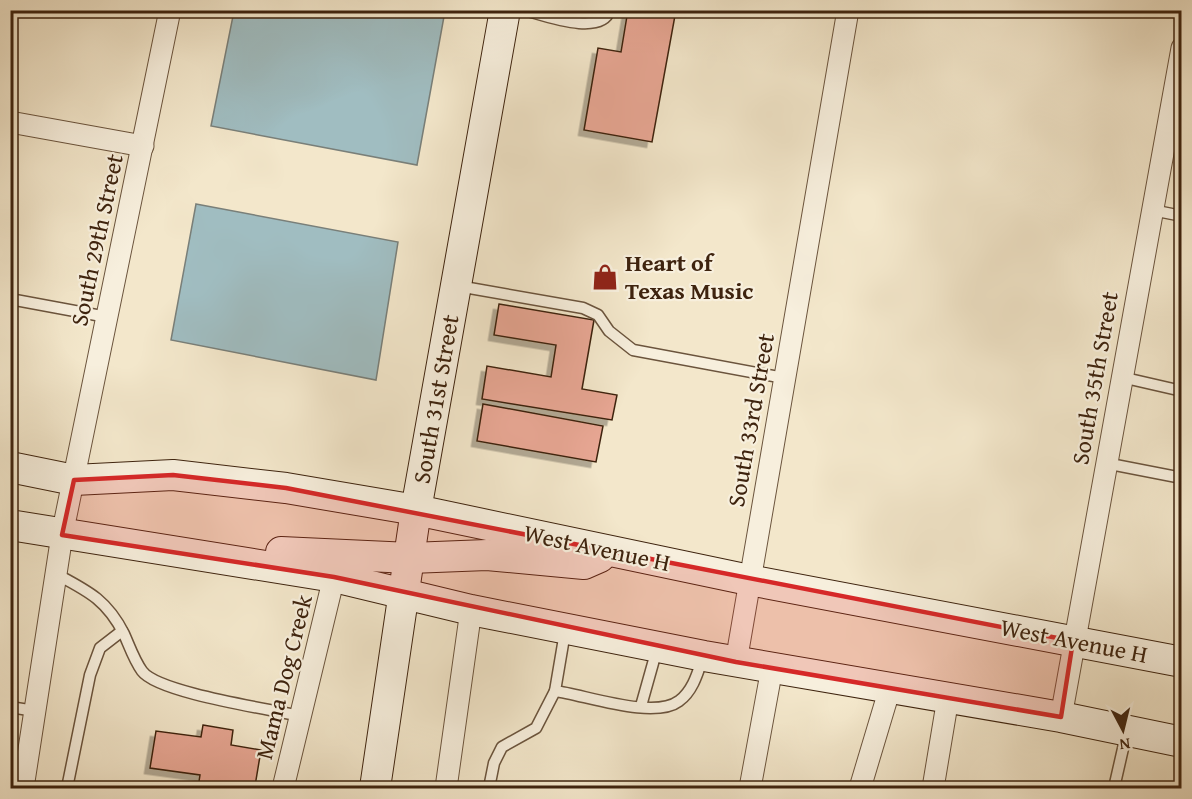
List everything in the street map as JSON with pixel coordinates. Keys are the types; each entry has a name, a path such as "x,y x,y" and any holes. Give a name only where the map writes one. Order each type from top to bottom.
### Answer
{"main road":[{"name":"South 31st Street","path":"375,789 416,510 505,10"},
{"name":"West Avenue H","path":"10,467 74,480 172,475 286,488 416,510 749,580 1182,662"},
{"path":"10,525 334,577 471,610 704,656 1061,717 1182,742"},
{"path":"201,556 253,550 410,558 488,555 584,564 613,551"}],"street":[{"name":"South 29th Street","path":"23,789 62,535 170,10"},
{"name":"South 33rd Street","path":"736,662 849,10"},
{"name":"South 35th Street","path":"1061,717 1152,210 1175,122 1182,48"},
{"path":"10,122 143,146"},
{"name":"Mama Dog Creek","path":"283,789 334,577"},
{"path":"446,789 471,610"},
{"path":"750,789 772,668"},
{"path":"860,789 890,688"},
{"path":"933,789 948,698"}],"lane":[{"path":"524,10 586,25 601,21 610,10"},
{"path":"1152,210 1182,216"},
{"path":"456,285 583,308 598,315 609,331 633,350 784,378"},
{"path":"10,299 107,317"},
{"path":"1121,377 1182,391"},
{"path":"1105,464 1182,478"},
{"path":"56,574 91,593 111,610 142,672 156,682 183,691 300,716"},
{"path":"489,789 494,763 502,747 536,728 555,691 565,628"},
{"path":"67,789 90,675 100,648 122,631"},
{"path":"640,706 658,646"},
{"path":"555,691 640,706 667,708 680,701 694,683 704,656"},
{"path":"10,706 35,711"},
{"path":"1114,789 1127,731"}],"highlighted area":[{"path":"173,475 286,488 1073,641 1061,717 736,662 334,577 62,535 74,480"}],"water":[{"path":"234,11 445,11 417,165 211,126"},
{"path":"196,204 398,242 376,380 171,340"}],"building":[{"path":"628,10 676,10 652,142 584,130 598,48 621,52"},
{"path":"499,304 594,320 582,389 617,395 612,420 482,399 487,366 551,377 556,345 494,335"},
{"path":"483,404 603,426 596,462 477,441"},
{"path":"203,725 233,730 231,745 261,750 255,786 230,782 229,788 198,788 200,775 150,768 156,731 201,737"}],"place":[{"name":"Heart of Texas Music","path":"605,277"}]}
